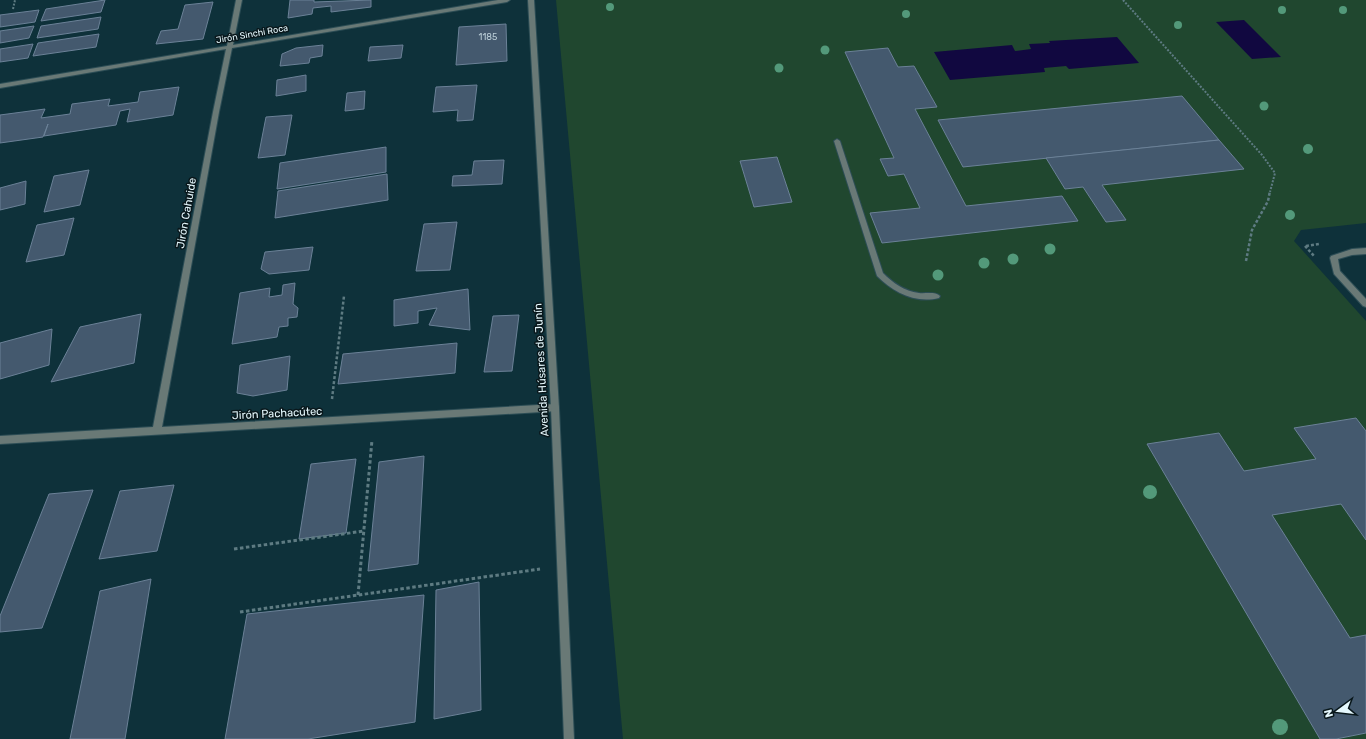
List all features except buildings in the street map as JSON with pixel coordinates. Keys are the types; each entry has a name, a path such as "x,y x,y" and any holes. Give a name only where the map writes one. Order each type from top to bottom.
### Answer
{"street":[{"name":"Jirón Cahuide","path":"157,431 228,47 239,0"},
{"name":"Jirón Sinchi Roca","path":"0,86 507,0"},
{"name":"Avenida Húsares de Junín","path":"531,0 555,408 569,739"},
{"path":"837,141 880,274 894,288 916,296 936,296"},
{"path":"1366,251 1352,252 1334,258 1337,272 1366,304"},
{"name":"Jirón Pachacútec","path":"0,440 555,408"}],"path":[{"path":"13,9 15,0"},
{"path":"1123,0 1262,155 1275,173 1268,201 1252,230 1246,261"},
{"path":"330,421 344,296"},
{"path":"358,595 374,418"},
{"path":"234,549 364,531"},
{"path":"240,612 561,566"}],"green space":[{"path":"556,0 1366,0 1366,223 1301,230 1294,241 1366,321 1366,739 623,739"}],"shaded area":[{"path":"1244,20 1281,57 1252,59 1216,22"},
{"path":"1117,37 1139,63 1069,69 1066,66 1044,68 1045,72 950,80 934,52 1012,45 1015,51 1031,49 1029,44 1050,43 1049,41"}]}
